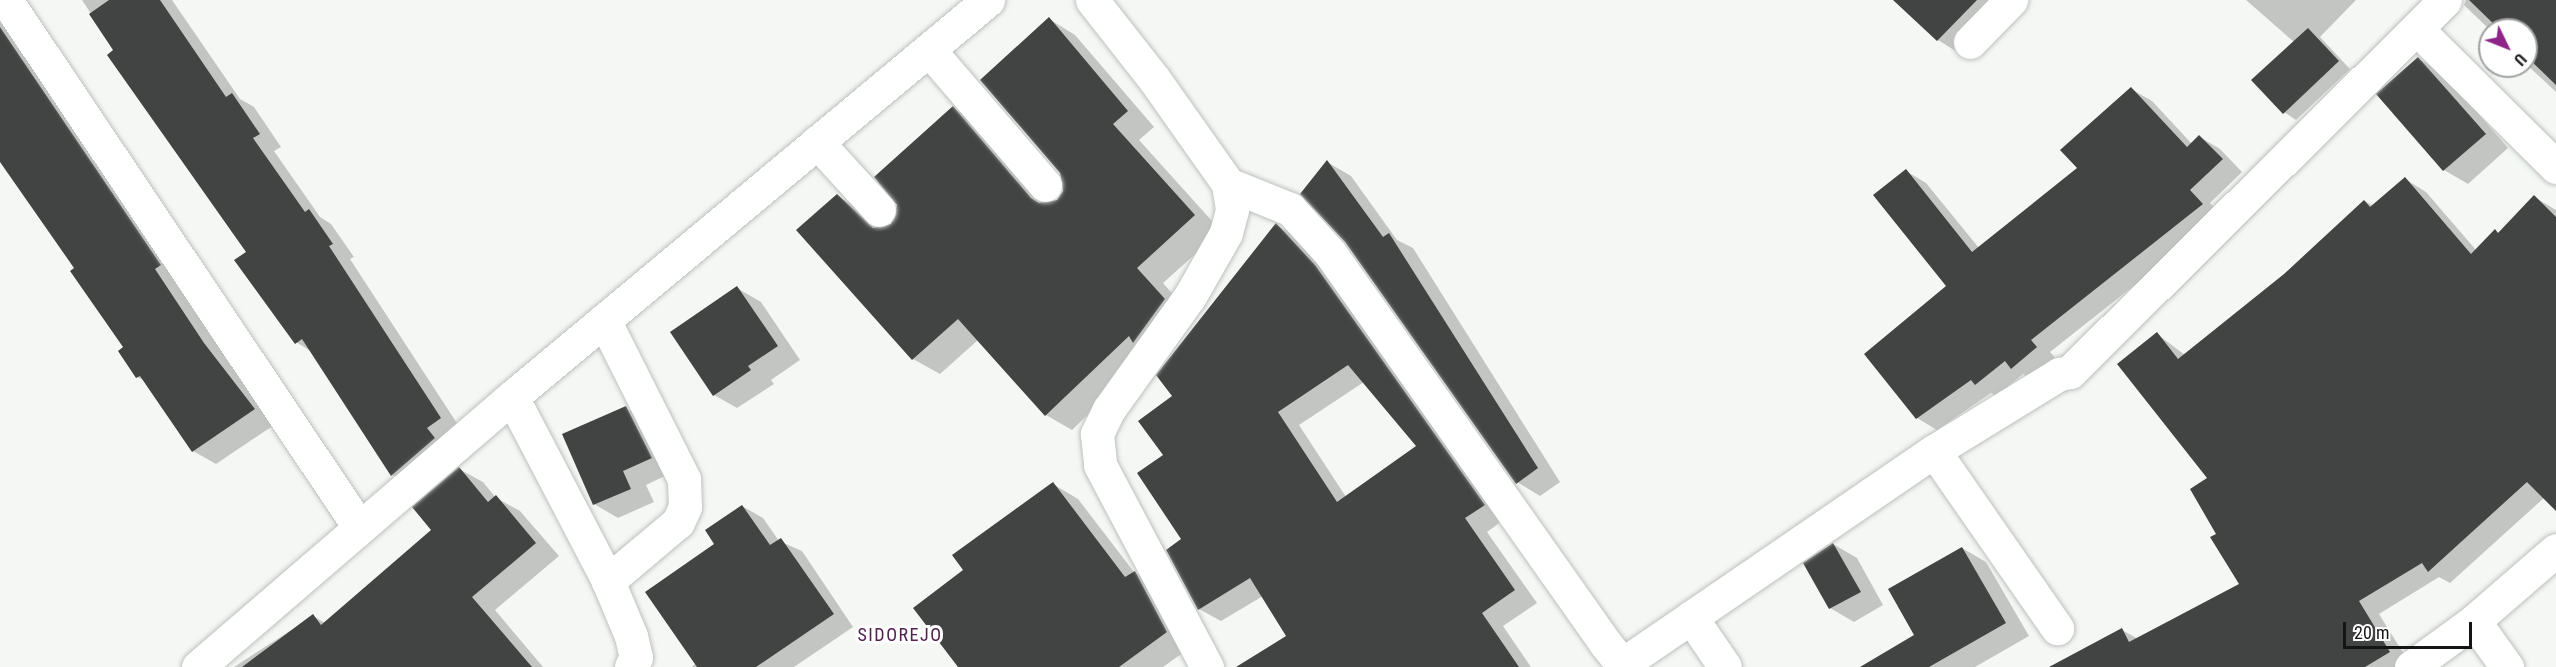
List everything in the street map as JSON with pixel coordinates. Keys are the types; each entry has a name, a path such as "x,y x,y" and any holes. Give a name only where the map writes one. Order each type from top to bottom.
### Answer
{"street":[{"path":"6,0 359,527"},
{"path":"198,667 359,527 604,320 988,0"},
{"path":"1092,0 1154,79 1228,184 1232,210 1226,233 1190,296 1109,409 1097,434 1100,465 1207,667"},
{"path":"1970,42 2011,0"},
{"path":"1228,184 1290,209 1330,253 1618,659 1630,659 1934,451 2060,374 2070,372 2097,349 2445,0"},
{"path":"2417,28 2556,167"},
{"path":"929,50 1046,185"},
{"path":"818,142 879,210"},
{"path":"604,320 684,479 685,507 678,522 608,581"},
{"path":"513,397 608,581 632,636 636,657 631,667"},
{"path":"1934,451 2057,628"},
{"path":"2411,667 2474,621 2556,550"},
{"path":"1691,617 1725,667"},
{"path":"2474,621 2507,667"}],"building":[{"path":"109,0 160,0 226,97 232,93 260,134 253,138 305,212 309,209 333,244 329,246 441,418 427,428 435,438 391,476 302,339 295,344 234,260 246,252 107,55 113,50 89,14"},
{"path":"1893,0 1977,0 1937,41"},
{"path":"2469,0 2556,0 2556,85 2538,68 2538,18 2488,18"},
{"path":"1049,17 1128,111 1113,124 1195,215 1137,268 1165,299 1133,343 1129,336 1045,416 958,319 912,360 796,230 837,194 873,228 891,224 897,205 874,177 953,106 1031,198 1039,203 1057,200 1063,191 1060,173 980,80"},
{"path":"0,27 161,265 155,269 204,343 255,409 192,452 140,376 136,378 118,351 123,347 70,271 74,268 0,162"},
{"path":"2308,28 2339,61 2283,114 2251,80"},
{"path":"2418,57 2486,134 2443,171 2376,94"},
{"path":"2131,87 2187,147 2199,135 2223,159 2190,190 2203,204 2031,340 2037,347 2011,369 2005,361 1975,385 1971,380 1916,419 1864,354 1946,286 1873,195 1906,169 1972,252 2077,168 2060,150"},
{"path":"1327,160 1383,237 1389,233 1538,468 1516,484 1345,242 1300,194"},
{"path":"2405,177 2471,254 2495,229 2498,233 2534,195 2556,217 2556,511 2527,482 2428,572 2422,563 2359,601 2390,652 2365,667 2049,667 2122,628 2129,642 2239,584 2210,537 2216,534 2190,489 2207,478 2117,364 2157,332 2178,359 2284,274 2364,200 2370,207"},
{"path":"1276,223 1315,265 1485,505 1465,518 1515,590 1482,613 1519,667 1236,667 1286,636 1250,578 1198,610 1166,550 1181,539 1137,473 1163,455 1138,421 1172,396 1156,375","holes":["1348,365 1416,446 1337,502 1278,412"]},
{"path":"737,286 778,346 748,366 751,370 713,396 670,332"},
{"path":"626,406 652,458 623,471 631,489 593,505 562,434"},
{"path":"459,467 488,502 496,495 536,543 472,597 532,667 242,667 313,614 321,625 431,530 412,507"},
{"path":"1053,482 1125,577 1135,571 1167,632 1119,667 958,667 913,608 963,570 952,555"},
{"path":"742,505 770,545 781,538 834,614 756,667 697,667 645,592 714,544 705,530"},
{"path":"1833,543 1861,592 1829,609 1803,563"},
{"path":"1962,547 2006,623 1929,667 1860,667 1914,635 1888,589"}],"district":[{"name":"SIDOREJO","path":"900,635"}]}
